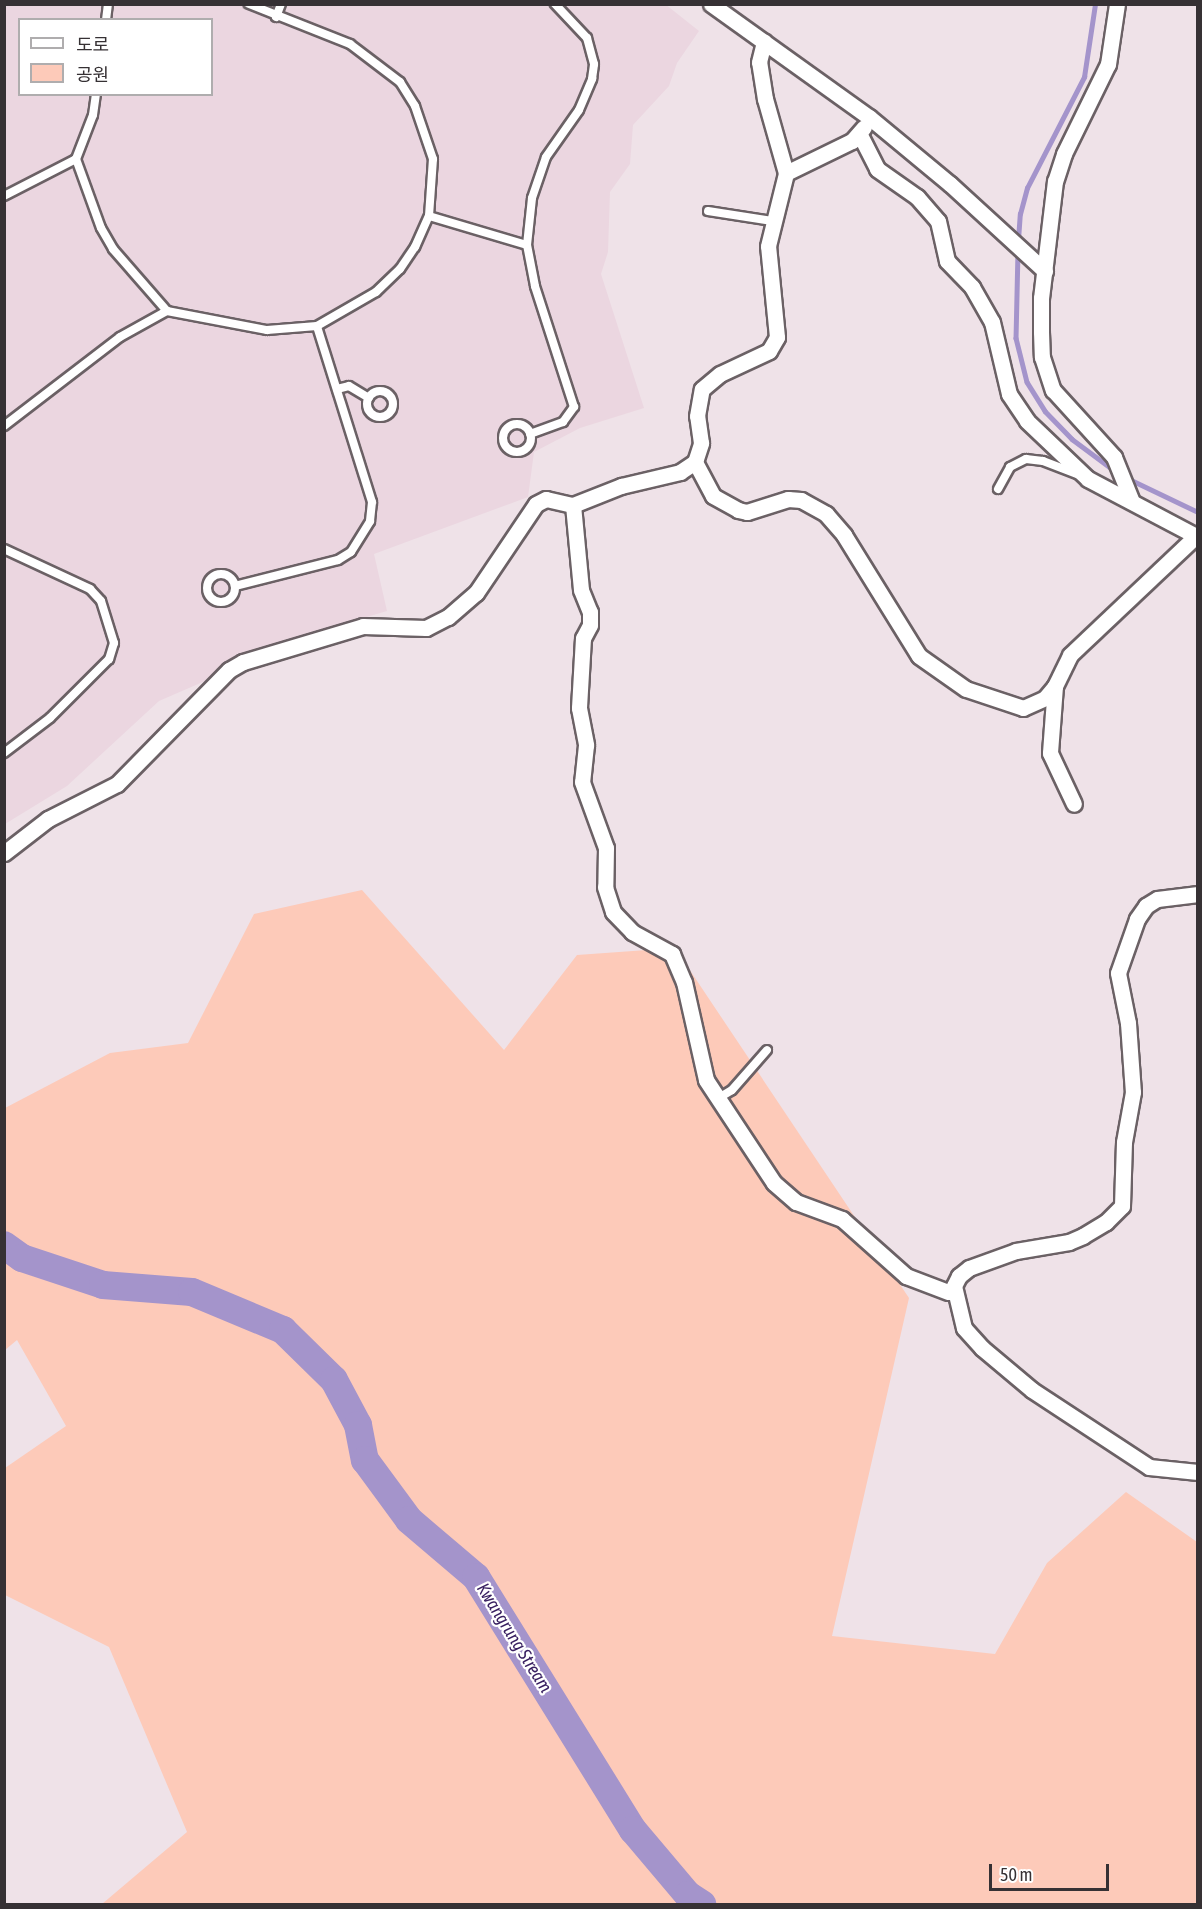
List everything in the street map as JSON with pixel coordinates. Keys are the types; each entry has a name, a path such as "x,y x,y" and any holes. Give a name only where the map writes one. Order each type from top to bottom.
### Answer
{"street":[{"path":"711,4 869,117 1041,267"},
{"path":"1117,4 1108,64 1064,154 1055,181 1041,267 1041,332 1046,375 1066,408 1114,457 1131,499"},
{"path":"4,853 48,819 117,784 229,670 243,662 363,626 426,628 448,617 476,593 536,504 546,499 573,505 621,486 680,472 695,462 701,442 697,409 702,389 720,374 775,345 777,337 768,266 772,221 786,173 765,99 759,62 764,42"},
{"path":"786,173 860,135 869,117"},
{"path":"695,462 713,496 738,510 747,512 788,499 801,500 826,514 844,536 919,656 939,674 987,699 1023,708 1045,698 1055,686 1070,655 1197,536 1131,499 1088,479 1016,408 1005,381 992,322 972,287 947,261 938,221 917,196 877,169 860,135"},
{"path":"573,505 580,578 590,612 590,625 583,638 579,708 586,745 582,782 606,848 607,899 621,924 672,954 684,982 699,1062 717,1099 786,1196 842,1219 906,1276 948,1292"},
{"path":"1055,686 1050,753 1074,804"},
{"path":"1197,894 1156,898 1146,906 1137,919 1118,973 1128,1023 1133,1092 1124,1142 1122,1206 1106,1222 1083,1236 1016,1251 969,1268 959,1276 954,1286 964,1328 982,1348 1032,1390 1149,1467 1197,1472"}],"lane":[{"path":"96,96 93,115 76,159 101,228 113,249 167,311 267,330 318,326 376,292 400,269 429,216 433,159 415,106 400,82 350,44 276,17 249,4"},
{"path":"276,17 281,4"},
{"path":"530,434 563,422 574,407 535,286 527,245 532,198 546,157 579,110 592,79 594,64 587,38 555,4"},
{"path":"4,196 76,159"},
{"path":"708,211 772,221"},
{"path":"429,216 527,245"},
{"path":"4,426 120,336 167,311"},
{"path":"235,586 338,560 351,552 370,521 372,502 318,326"},
{"path":"337,389 349,386 369,398"},
{"path":"998,489 1010,467 1026,459 1043,461 1088,479"},
{"path":"4,549 90,589 101,601 114,643 109,659 50,718 4,753"},
{"path":"717,1099 732,1090 767,1050"}],"shaded area":[{"path":"665,4 699,31 677,63 669,86 633,125 630,164 610,192 608,252 601,274 644,408 580,428 534,452 528,497 374,554 387,611 234,656 212,678 159,701 67,786 5,824 4,5"}],"green space":[{"path":"362,890 504,1050 577,955 675,948 909,1298 832,1636 995,1654 1047,1563 1126,1492 1197,1542 1197,1904 102,1904 187,1832 109,1647 5,1595 5,1468 66,1426 17,1340 5,1350 5,1108 110,1053 188,1043 254,914"}],"waterway":[{"path":"1018,240 1020,214 1027,188 1084,77 1095,4"},
{"path":"1018,251 1016,338 1027,382 1045,411 1072,439 1115,471"},
{"path":"1127,478 1198,512"},
{"name":"Kwangrung Stream","path":"4,1245 22,1258 103,1285 192,1292 283,1330 334,1380 358,1425 365,1460 409,1520 476,1577 633,1830 688,1895 702,1904"}]}
